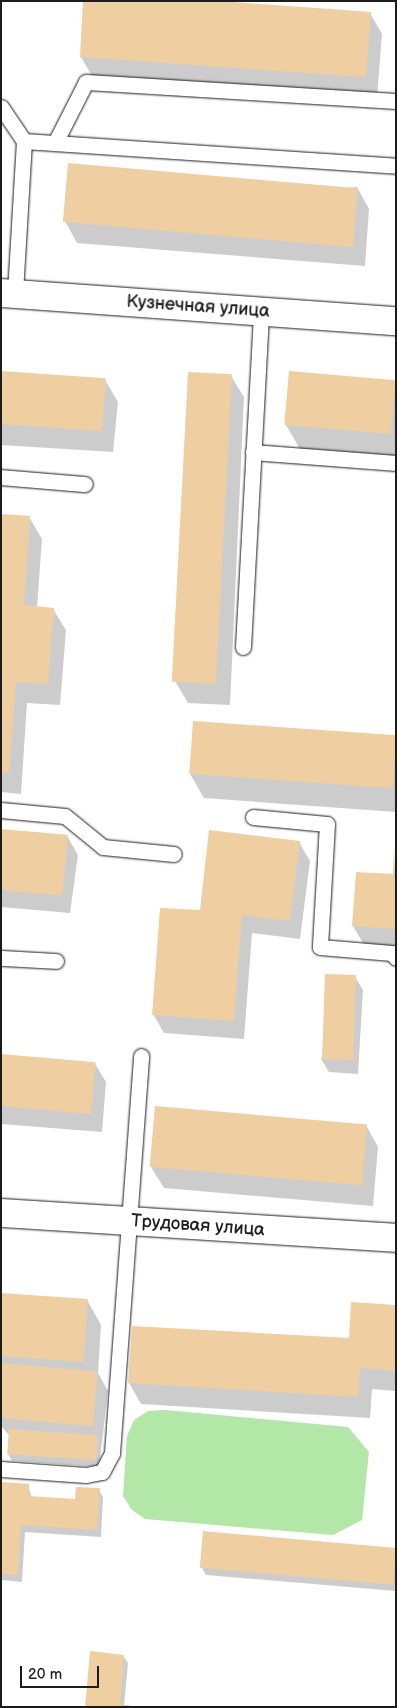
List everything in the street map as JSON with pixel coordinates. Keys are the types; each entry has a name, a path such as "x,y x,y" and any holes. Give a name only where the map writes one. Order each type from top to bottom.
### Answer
{"street":[{"name":"Кузнечная улица","path":"8,293 396,321"},
{"name":"Трудовая улица","path":"1,1213 396,1238"}],"lane":[{"path":"55,143 86,82 396,101"},
{"path":"1,107 24,141 8,293"},
{"path":"24,141 396,166"},
{"path":"243,647 261,312"},
{"path":"253,452 396,463"},
{"path":"1,478 85,484"},
{"path":"1,810 65,816 103,847 174,854"},
{"path":"253,817 326,824 320,947 392,953 396,958"},
{"path":"1,958 56,961"},
{"path":"1,1469 86,1476 102,1472 112,1454 141,1056"}],"green space":[{"path":"165,1410 348,1427 369,1452 362,1520 333,1535 145,1519 132,1510 123,1496 127,1436 134,1420 148,1411"}],"building":[{"path":"83,1 219,1 371,12 366,77 80,57"},
{"path":"68,163 358,188 353,247 63,222"},
{"path":"1,371 106,378 102,431 1,424"},
{"path":"289,371 396,380 391,434 284,425"},
{"path":"188,372 232,374 216,684 172,682"},
{"path":"1,514 30,516 24,605 54,608 48,684 16,682 9,773 1,772"},
{"path":"193,721 396,735 393,788 189,774"},
{"path":"1,829 68,835 62,896 1,890"},
{"path":"209,830 300,841 290,921 242,915 234,1021 152,1015 160,908 200,910"},
{"path":"394,843 396,929 352,926 356,872 393,874"},
{"path":"325,974 356,975 353,1060 322,1059"},
{"path":"1,1054 96,1062 91,1114 1,1106"},
{"path":"155,1106 367,1125 362,1185 150,1167"},
{"path":"1,1293 88,1299 83,1362 1,1356"},
{"path":"351,1302 396,1305 396,1371 360,1368 358,1397 128,1383 132,1326 349,1338"},
{"path":"1,1363 98,1371 93,1426 1,1418"},
{"path":"9,1429 98,1435 96,1460 7,1454"},
{"path":"1,1482 29,1484 29,1496 75,1499 76,1487 100,1488 97,1530 21,1525 18,1575 1,1574"},
{"path":"203,1531 396,1548 393,1585 200,1568"},
{"path":"90,1651 124,1655 120,1704 138,1707 85,1707"}]}
